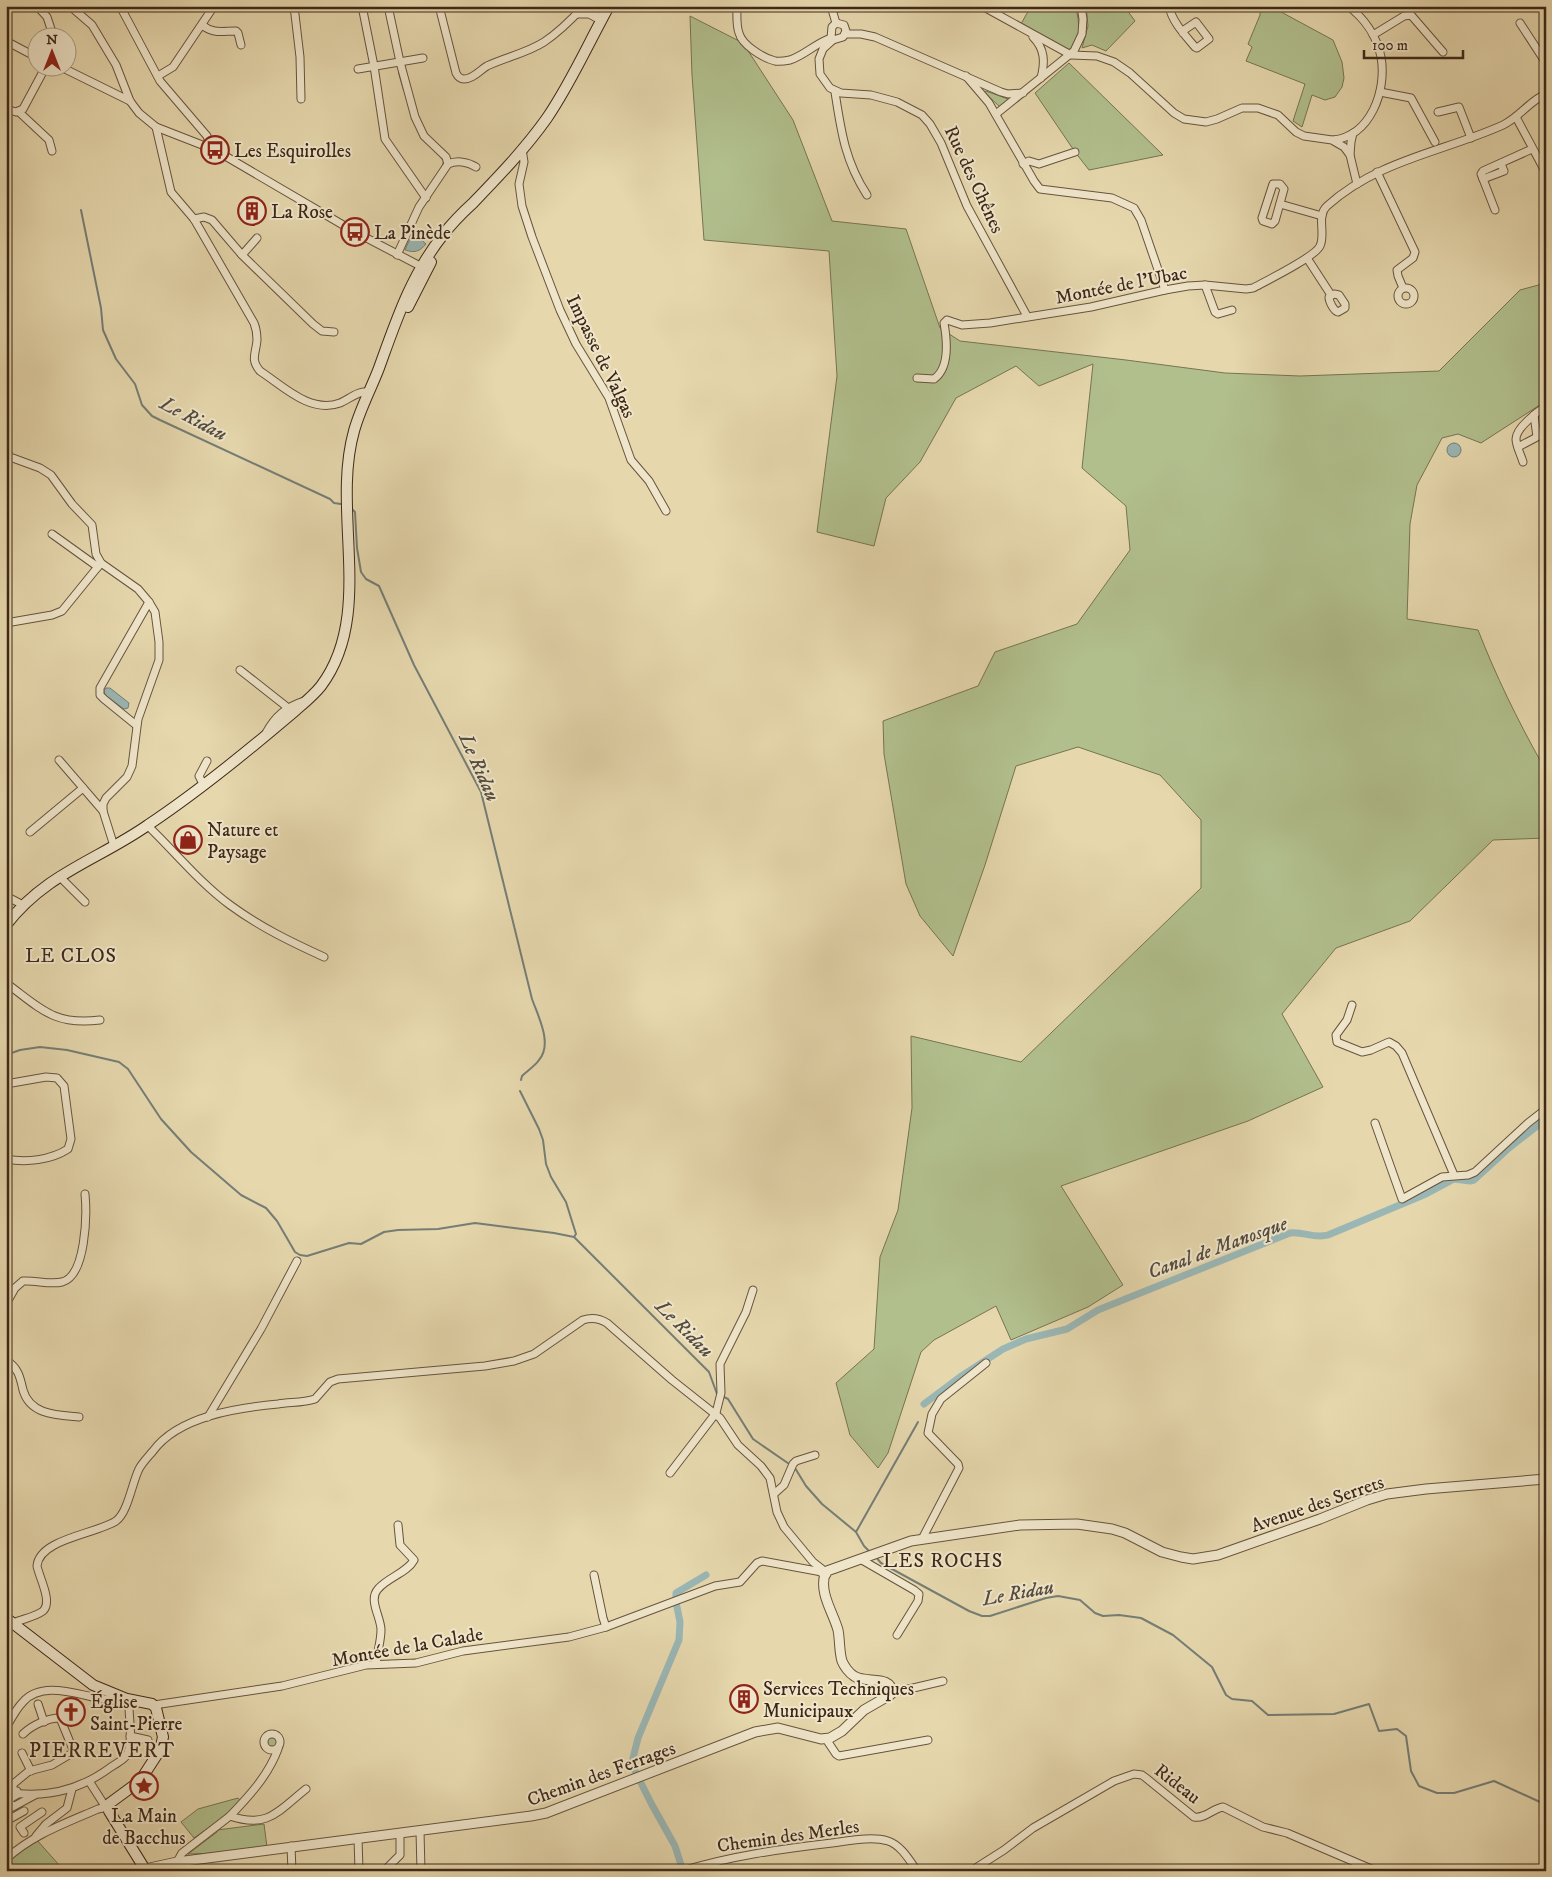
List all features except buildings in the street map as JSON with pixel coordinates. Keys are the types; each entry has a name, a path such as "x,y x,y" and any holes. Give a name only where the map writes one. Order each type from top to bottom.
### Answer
{"main road":[{"path":"378,368 391,346 442,235 522,149 545,120 567,87 598,19 609,6"},
{"path":"6,925 40,889 59,876 148,826 265,736 320,687 338,653 349,601 346,492 348,459 354,431 410,287 473,203"},
{"path":"10,1621 85,1680 129,1702 154,1705 157,1710 163,1737 160,1750 142,1779 106,1807 145,1870"}],"street":[{"path":"37,6 47,17 51,28"},
{"path":"70,6 89,21 105,44 116,65 130,101 139,113 156,127 211,148 397,255 427,265"},
{"path":"120,6 158,76 206,136 211,148"},
{"path":"158,76 173,66 214,6"},
{"path":"294,6 300,57 301,99"},
{"path":"362,6 386,142 426,198"},
{"path":"388,6 396,36 400,62 417,123 428,140 446,157 448,164"},
{"path":"439,6 456,73 458,77 463,79 470,78 488,66 531,50 543,43 584,6"},
{"path":"577,14 588,14 598,19 598,6"},
{"path":"737,6 740,35 749,46 772,60 781,62 792,59 811,50 821,41 843,37 846,34 875,37 1006,94 1023,94"},
{"path":"836,23 831,8 846,6"},
{"path":"982,6 1031,35 1071,55 1097,56 1114,62 1130,73 1174,113 1187,120 1206,122 1242,108 1258,108 1278,115 1296,132 1304,136 1332,140 1344,138 1353,133 1370,116 1380,92 1381,62 1379,49 1373,34 1363,20 1348,6"},
{"path":"996,114 1071,55 1082,34 1081,6"},
{"path":"1169,6 1171,15 1182,30"},
{"path":"1373,34 1404,16 1411,15 1443,52"},
{"path":"836,23 832,27 832,39 821,52 818,65 823,80 836,92 839,122 844,144 854,174 867,195"},
{"path":"836,23 844,25 846,34"},
{"path":"1520,23 1546,63"},
{"path":"202,25 207,29 219,32 236,31 241,45"},
{"path":"1031,35 1043,52 1044,62 1040,78"},
{"path":"6,41 28,53"},
{"path":"358,69 423,58"},
{"path":"78,76 130,101"},
{"path":"966,76 996,114 1023,164 1035,183 1043,190 1111,198 1124,202 1134,208 1141,220 1165,290"},
{"path":"20,112 40,78"},
{"path":"980,92 984,85"},
{"name":"Rue des Chênes","path":"836,92 871,95 897,102 915,111 928,121 937,136 967,206 1027,316"},
{"path":"1380,92 1410,97 1435,142"},
{"path":"1280,204 1322,216 1327,206 1377,172 1403,161 1472,138 1516,117 1533,100 1546,94"},
{"path":"1438,112 1458,107 1472,138"},
{"path":"6,109 20,112 49,140 52,151"},
{"path":"1516,117 1546,173"},
{"path":"156,127 170,189 194,220 254,323 257,339 254,365 305,401 321,406 336,404 359,393 368,392"},
{"path":"1353,133 1350,155 1357,184"},
{"path":"1332,140 1344,147 1350,155"},
{"name":"Impasse de Valgas","path":"522,149 524,162 519,184 522,206 532,238 560,310 576,344 608,398 631,460 649,481 666,511"},
{"path":"1495,210 1483,179 1503,171 1501,164 1532,149"},
{"path":"1023,164 1029,161 1039,164 1074,152"},
{"path":"397,255 416,214 448,164 454,162 468,163 476,167"},
{"path":"1377,172 1414,250 1414,257 1397,270 1403,288"},
{"path":"1273,184 1283,187 1280,204 1274,223 1263,221 1262,218 1273,184"},
{"name":"Montée de l'Ubac","path":"917,378 934,379 941,372 946,350 945,320 965,325 1092,307 1165,290 1205,285 1250,289 1307,258 1317,250 1323,236 1322,216"},
{"path":"194,220 204,217 212,220 242,255 318,329 334,332"},
{"path":"242,255 257,238"},
{"path":"1307,258 1331,295"},
{"path":"1205,285 1215,312 1218,314 1232,310"},
{"path":"1523,462 1516,438 1518,431 1546,406"},
{"path":"1518,447 1537,437 1534,415"},
{"path":"6,449 10,458 40,468 50,475 72,504 92,525 96,554 100,565"},
{"path":"52,534 132,584 150,602 156,619 159,660 141,706 136,725 135,753 130,771 123,782 105,800 103,811"},
{"path":"6,623 52,615 62,610 100,565"},
{"path":"136,725 104,699 100,694 100,688 150,602"},
{"path":"240,670 288,707"},
{"path":"265,736 270,724 288,707 307,700"},
{"path":"59,760 103,811 114,846"},
{"path":"203,784 199,776 207,761"},
{"path":"30,832 83,788"},
{"path":"148,826 229,905 270,932 324,957"},
{"path":"59,876 85,902"},
{"path":"6,896 23,905"},
{"path":"6,983 56,1018 85,1021 100,1020"},
{"path":"1352,1004 1347,1020 1336,1035 1337,1042 1362,1052 1389,1042 1398,1048 1419,1091 1454,1175"},
{"path":"6,1084 46,1076 60,1081 65,1091 71,1140 68,1149 59,1154 33,1161 20,1162 6,1159"},
{"path":"1374,1123 1402,1199 1442,1177 1454,1175 1465,1178 1475,1172 1546,1109"},
{"path":"6,1304 15,1288 23,1281 59,1282 73,1275 84,1234 85,1194"},
{"path":"208,1416 261,1329 297,1261"},
{"path":"670,1473 716,1414 721,1397 720,1364 746,1312 752,1290"},
{"path":"10,1621 41,1612 46,1608 47,1600 37,1566 37,1562 44,1551 57,1543 84,1535 118,1520 124,1510 139,1470 155,1448 170,1436 208,1416 242,1408 315,1399 330,1382 338,1379 505,1363 534,1354 583,1320 597,1318 607,1323 678,1385 716,1414 738,1445 766,1471 770,1478 777,1512 784,1527 813,1562 824,1571 822,1585 837,1626 842,1662 846,1669 860,1679 883,1681 889,1684 892,1688 892,1693"},
{"path":"6,1360 18,1372 27,1398 36,1408 50,1414 79,1417"},
{"path":"922,1539 959,1468 958,1464 928,1432 932,1414 941,1399 986,1363"},
{"path":"774,1494 784,1485 796,1461 816,1455"},
{"name":"Avenue des Serrets","path":"824,1571 911,1541 1020,1525 1077,1524 1112,1529 1125,1533 1162,1552 1193,1559 1212,1556 1388,1494 1546,1479"},
{"path":"376,1664 381,1627 376,1611 376,1593 409,1567 414,1560 400,1545 398,1524"},
{"path":"869,1557 919,1594 918,1601 897,1635"},
{"name":"Montée de la Calade","path":"154,1705 282,1686 376,1664 416,1663 463,1651 569,1637 606,1626 715,1586 740,1582 757,1563 762,1561 824,1571"},
{"path":"594,1575 606,1626"},
{"path":"928,1740 839,1756 826,1740 835,1736 864,1710 892,1693 943,1681"},
{"path":"6,1728 22,1702 44,1690 129,1702 130,1736 128,1752 125,1757 89,1781 72,1789 36,1795 17,1793 17,1791 12,1790 12,1786 8,1787"},
{"path":"38,1704 44,1722"},
{"path":"8,1787 31,1771 56,1763 73,1752 60,1718 29,1728 23,1734"},
{"name":"Chemin des Ferrages","path":"145,1870 177,1862 291,1846 501,1821 546,1813 766,1729 778,1728 826,1740"},
{"path":"130,1736 148,1740"},
{"path":"177,1862 182,1853 230,1816 250,1795 266,1773 278,1749"},
{"path":"22,1753 31,1771"},
{"name":"Rideau","path":"971,1871 1004,1850 1033,1828 1120,1779 1138,1774 1146,1778 1194,1818 1202,1817 1222,1807 1263,1827 1287,1833 1376,1871"},
{"path":"7,1858 26,1838 36,1837 106,1807 89,1781"},
{"path":"36,1837 46,1824 68,1808 72,1789"},
{"path":"230,1816 246,1821 262,1820 270,1817 306,1789"},
{"path":"6,1809 11,1804 8,1800 17,1793"},
{"path":"6,1809 36,1795"},
{"path":"18,1804 29,1820"},
{"path":"6,1821 24,1812"},
{"path":"26,1838 20,1827 42,1812"},
{"path":"420,1831 421,1871"},
{"path":"384,1871 400,1855 400,1833"},
{"path":"358,1838 359,1871"},
{"name":"Chemin des Merles","path":"685,1870 762,1852 852,1840 877,1839 896,1845 917,1871"},
{"path":"291,1846 292,1871"}],"green space":[{"path":"1031,6 1075,6 1079,31 1076,44 1067,50 1021,24"},
{"path":"1086,6 1124,6 1135,21 1106,51 1092,45 1082,48 1088,26"},
{"path":"1260,6 1270,6 1333,40 1342,62 1344,78 1342,87 1335,97 1325,100 1312,95 1302,127 1293,121 1305,84 1246,61 1252,47 1248,44 1260,15"},
{"path":"690,16 743,43 793,120 832,221 906,229 940,328 960,341 1225,373 1300,376 1439,371 1520,290 1546,283 1546,401 1481,443 1458,434 1442,438 1417,485 1410,524 1407,619 1478,630 1524,730 1541,762 1546,763 1546,838 1493,840 1410,921 1336,948 1282,1014 1323,1087 1248,1121 1061,1186 1123,1285 1088,1307 1011,1340 996,1306 934,1340 921,1352 888,1453 878,1468 850,1435 836,1383 874,1349 880,1257 898,1210 912,1108 911,1036 1021,1062 1201,888 1201,820 1160,775 1078,747 1016,766 985,865 953,956 920,916 906,884 884,754 883,721 978,686 995,652 1077,624 1130,550 1126,506 1082,468 1093,364 1039,386 1016,366 956,398 920,462 886,498 874,546 817,532 837,376 829,251 704,240 692,75"},
{"path":"1069,63 1163,155 1089,170 1035,93"},
{"path":"986,91 1008,99 1008,101 1000,107 984,92"},
{"path":"272,1736 278,1742 272,1748 266,1742"},
{"path":"238,1798 241,1801 224,1817 194,1838 181,1822 198,1809"},
{"path":"264,1824 267,1847 220,1853 188,1854 217,1832 217,1830"},
{"path":"36,1839 60,1866 54,1871 14,1871 7,1863"}],"water":[{"path":"413,232 426,244 417,251 405,250"},
{"path":"1454,443 1459,445 1461,450 1459,455 1454,457 1449,455 1447,450 1449,445"},
{"path":"106,688 110,688 129,703 128,708 124,709 105,695 104,691"}],"waterway":[{"path":"399,73 404,90"},
{"path":"439,154 444,161 443,165"},
{"name":"Le Ridau","path":"81,210 101,308 103,330 116,359 135,384 142,405 152,416 160,420 330,499 334,503 341,504"},
{"name":"Le Ridau","path":"351,508 355,512 357,548 361,572 366,579 379,586 414,665 481,792 532,999 545,1038 543,1053 539,1060 522,1076 521,1080"},
{"path":"6,1055 20,1050 40,1047 67,1050 119,1062 128,1069 161,1119 191,1152 241,1195 266,1208 277,1221 295,1252 300,1255 307,1256 349,1243 361,1244 384,1232 438,1229 475,1223 574,1237 709,1372 717,1394"},
{"name":"Le Ridau","path":"520,1091 539,1129 543,1140 546,1164 551,1177 566,1202 576,1234 574,1237"},
{"name":"Canal de Manosque","path":"924,1404 960,1377 1003,1349 1026,1339 1067,1329 1098,1310 1290,1233 1318,1236 1328,1235 1426,1194 1454,1179 1474,1180 1509,1148 1546,1119"},
{"name":"Le Ridau","path":"722,1396 728,1399 753,1439 795,1468 806,1486 822,1504 856,1532 864,1546 871,1553"},
{"path":"856,1532 918,1422"},
{"name":"Le Ridau","path":"875,1556 881,1563 969,1611 982,1616 990,1616 1058,1596 1080,1600 1095,1613 1103,1616 1119,1615 1141,1618 1173,1635 1212,1667 1226,1695 1232,1699 1252,1701 1268,1715 1334,1714 1369,1704 1379,1731 1397,1729 1406,1736 1411,1771 1419,1786 1437,1793 1454,1793 1494,1781 1540,1802 1546,1808"},
{"name":"Canal de Manosque","path":"683,1871 675,1846 634,1769 633,1758 638,1738 679,1640 680,1622 676,1593 706,1575"},
{"name":"Canal de Manosque","path":"726,1871 743,1868 759,1871"}],"place":[{"name":"Les Esquirolles","path":"215,150"},
{"name":"La Rose","path":"252,211"},
{"name":"La Pinède","path":"355,232"},
{"name":"Nature et Paysage","path":"188,840"},
{"name":"Services Techniques Municipaux","path":"744,1699"},
{"name":"Église Saint-Pierre","path":"71,1712"},
{"name":"La Main de Bacchus","path":"144,1786"}],"district":[{"name":"LE CLOS","path":"71,955"},
{"name":"LES ROCHS","path":"943,1560"},
{"name":"PIERREVERT","path":"102,1750"}]}
